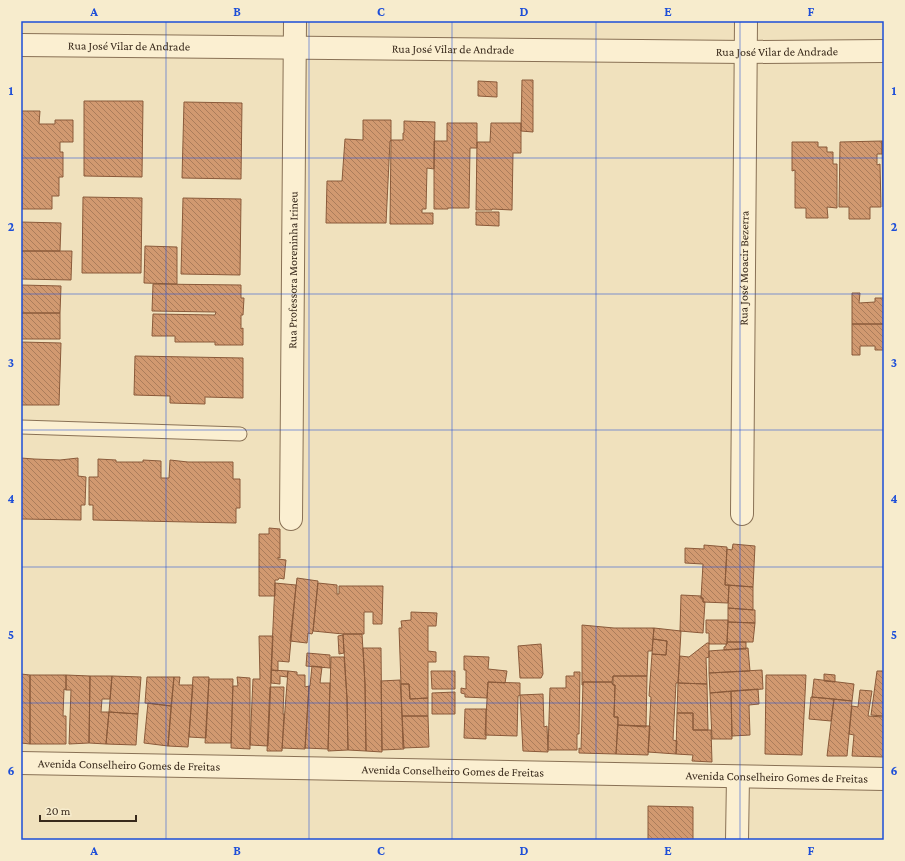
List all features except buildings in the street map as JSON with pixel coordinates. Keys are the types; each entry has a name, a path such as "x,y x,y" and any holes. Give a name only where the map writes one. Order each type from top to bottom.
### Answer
{"street":[{"name":"Rua Professora Moreninha Irineu","path":"291,519 295,21"},
{"name":"Rua José Moacir Bezerra","path":"742,514 746,21"},
{"name":"Rua José Vilar de Andrade","path":"21,45 746,52 884,50"},
{"name":"Avenida Conselheiro Gomes de Freitas","path":"21,763 884,780"},
{"path":"737,840 738,777"}],"lane":[{"path":"21,427 240,434"}]}
